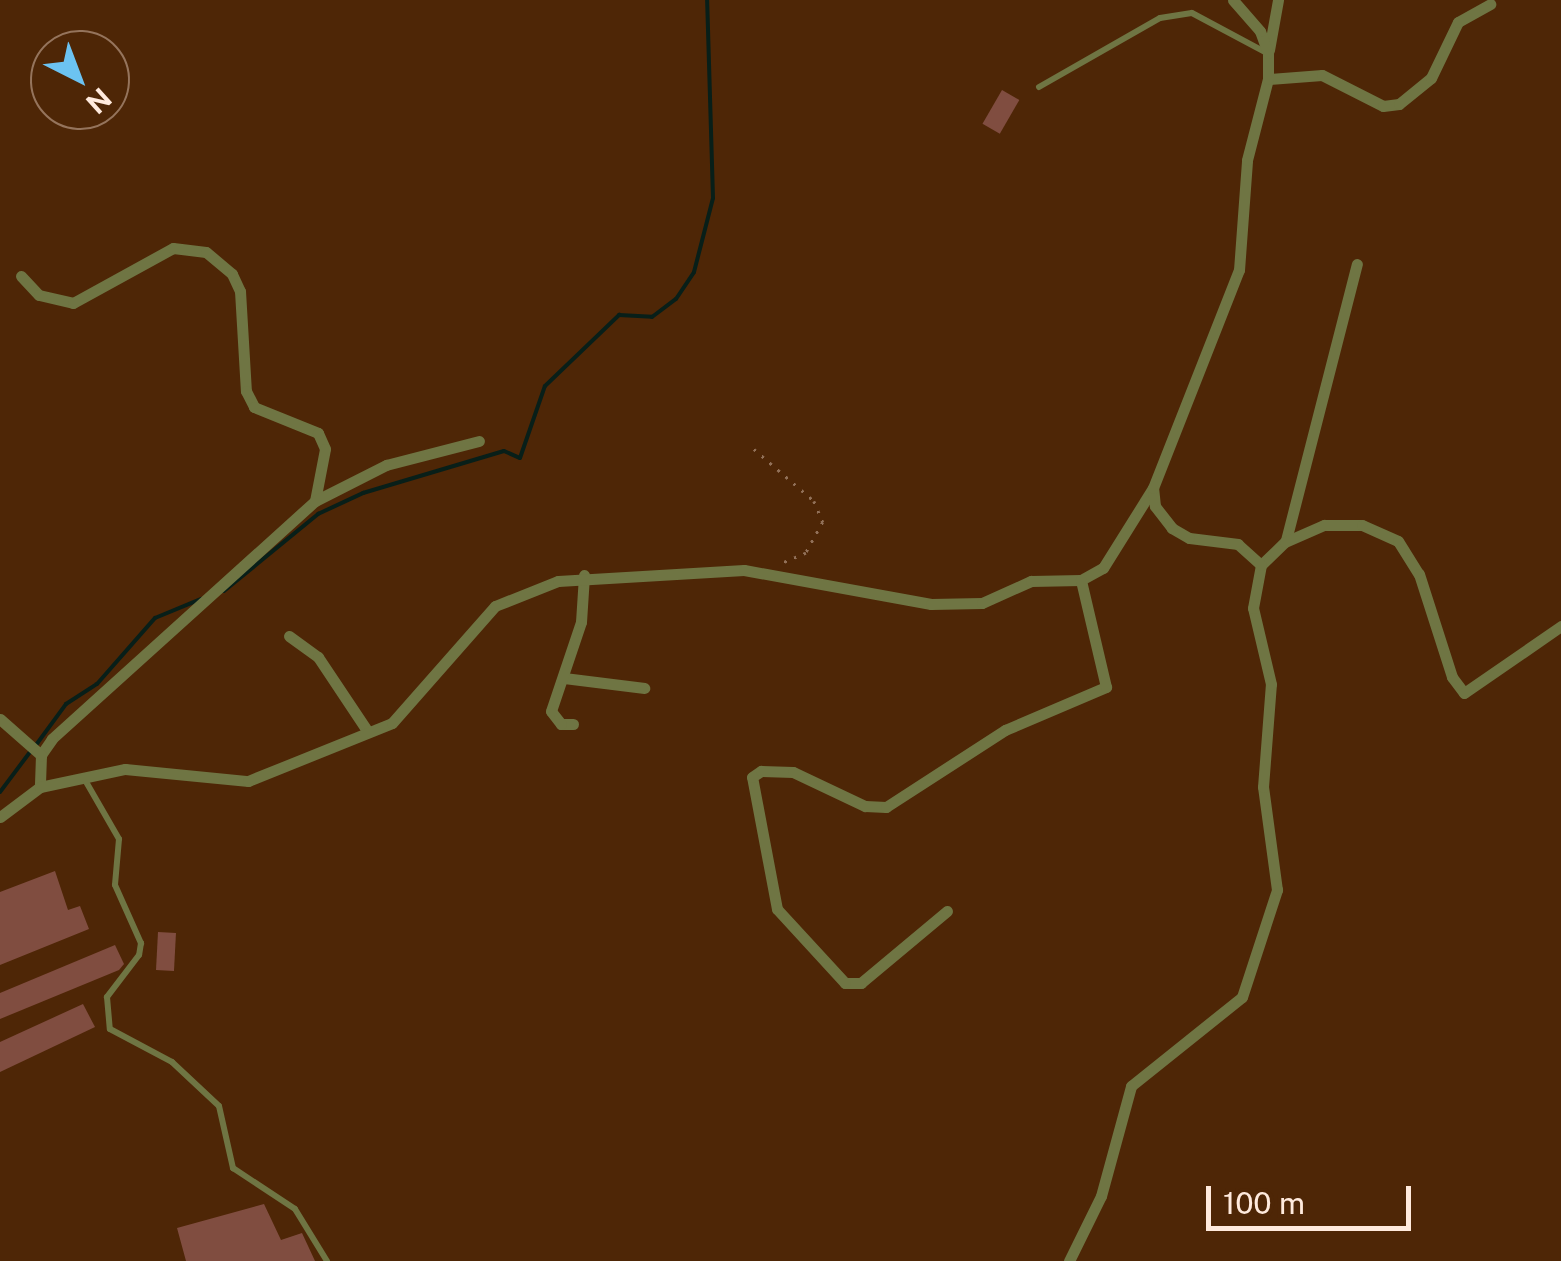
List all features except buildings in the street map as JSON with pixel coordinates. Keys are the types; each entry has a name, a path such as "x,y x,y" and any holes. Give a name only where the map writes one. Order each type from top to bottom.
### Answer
{"street":[{"path":"1233,0 1260,31 1268,53"},
{"path":"0,817 40,787 145,768 248,781 392,723 465,632 495,606 584,575 760,573 949,605 982,603 1031,582 1082,580 1120,548 1153,488 1239,270 1246,160 1268,79 1268,53 1278,0"},
{"path":"1268,79 1322,75 1383,106 1399,104 1431,78 1458,22 1490,4"},
{"path":"21,276 39,295 72,303 173,248 188,245 220,261 240,291 246,391 254,408 324,438 315,501"},
{"path":"1286,542 1357,264"},
{"path":"40,787 41,755 315,501 386,465 479,442"},
{"path":"1153,488 1155,506 1172,528 1189,538 1238,544 1261,565"},
{"path":"1070,1261 1108,1176 1131,1086 1242,997 1277,890 1263,787 1271,684 1253,608 1261,565 1306,530 1342,524 1398,541 1419,574 1452,677 1464,693 1561,626"},
{"path":"573,724 552,718 581,622 584,575"},
{"path":"947,910 861,983 844,983 777,910 752,777 761,770 793,772 866,806 886,807 1005,730 1106,687 1082,580"},
{"path":"289,636 318,657 368,732"},
{"path":"564,678 644,688"},
{"path":"0,719 41,755"}],"lane":[{"path":"1039,87 1160,18 1192,13 1268,53"},
{"path":"84,780 119,839 115,885 140,943 139,955 108,997 110,1029 172,1062 219,1106 233,1168 295,1209 327,1261"}],"path":[{"path":"754,449 814,501 823,522 806,553 760,573"}],"waterway":[{"path":"224,591 318,514 363,493 504,451 520,458 545,386 619,315 652,317 676,299 694,272 713,198 707,0"},
{"path":"36,745 66,704 97,684 155,618 201,599"},
{"path":"0,792 30,752"}]}
